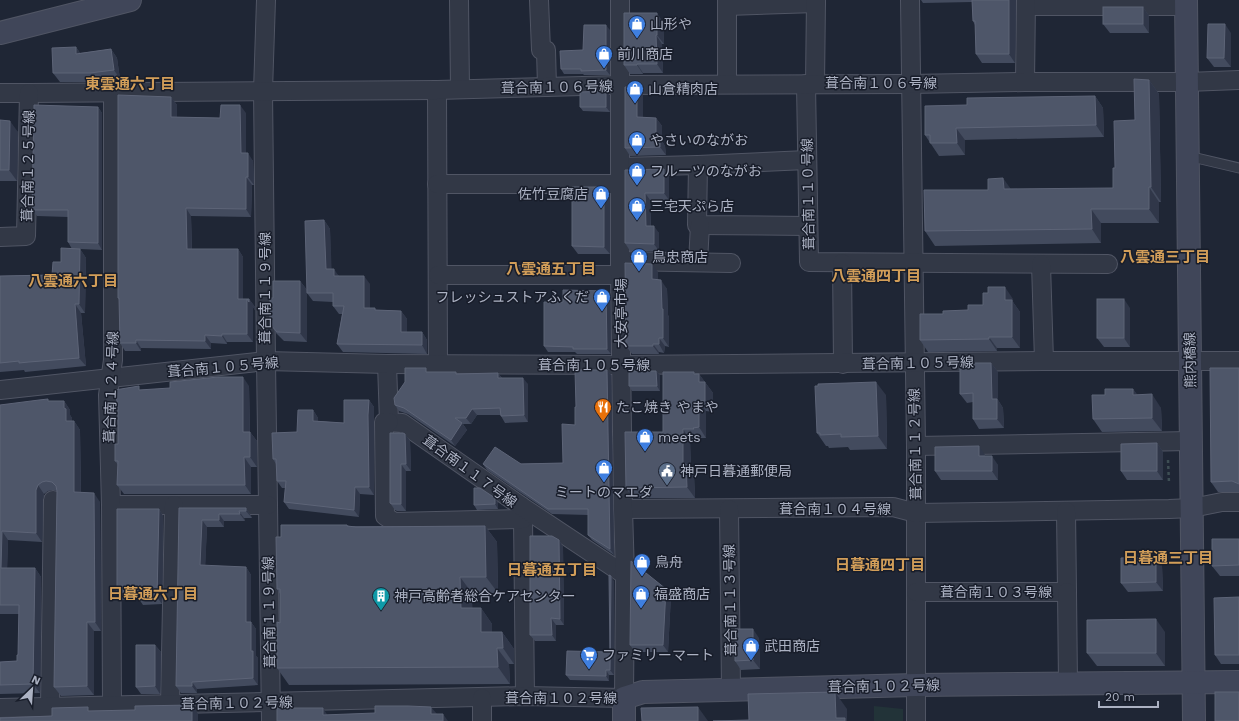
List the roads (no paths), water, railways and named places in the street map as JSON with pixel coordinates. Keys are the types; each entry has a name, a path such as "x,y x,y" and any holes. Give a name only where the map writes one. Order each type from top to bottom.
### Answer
{"street":[{"path":"0,33 130,0"},
{"name":"葺合南１１９号線","path":"266,0 264,91 271,721"},
{"path":"459,0 460,89"},
{"path":"539,0 541,50 546,50 547,87"},
{"name":"大安亭市場","path":"620,0 621,365 625,575 624,698"},
{"name":"葺合南１１２号線","path":"910,0 912,263 916,446 916,721"},
{"path":"727,84 727,3 816,2"},
{"name":"葺合南１１０号線","path":"816,2 810,84 807,160 809,262 1108,264"},
{"path":"1026,82 1026,3 1186,3"},
{"name":"熊内橋線","path":"1186,3 1194,721"},
{"name":"葺合南１０６号線","path":"0,92 437,90 620,85 1187,82 1239,80"},
{"path":"437,90 438,364"},
{"name":"葺合南１２４号線","path":"112,705 111,505 108,395 113,360 113,92"},
{"name":"葺合南１２５号線","path":"0,237 26,236 29,93"},
{"path":"437,184 620,175 698,165 807,160"},
{"path":"698,165 697,225 808,226"},
{"path":"698,262 700,225"},
{"path":"438,275 621,268 698,262 731,263"},
{"path":"842,263 843,364"},
{"path":"1041,264 1044,361"},
{"name":"葺合南１０５号線","path":"0,390 266,361 387,364 621,365 1044,361 1239,361"},
{"path":"387,364 389,422 384,422 385,516 394,522 522,512 625,575"},
{"name":"葺合南１１７号線","path":"389,422 402,422 522,512 525,696"},
{"path":"916,446 1190,442"},
{"path":"50,706 53,500"},
{"name":"葺合南１０４号線","path":"623,509 893,507 916,513 1169,509 1192,508 1222,502 1239,502"},
{"path":"111,505 268,505"},
{"path":"170,704 174,505"},
{"name":"葺合南１１３号線","path":"729,509 731,690"},
{"name":"葺合南１０３号線","path":"916,592 1067,592 1066,511"},
{"path":"1067,592 1068,684"},
{"name":"葺合南１０２号線","path":"0,708 525,696 624,698 643,692 916,685 1239,682"},
{"path":"482,698 482,721"},
{"path":"624,698 624,721"}],"lane":[{"path":"1188,156 1239,168"}],"place":[{"name":"山形や","path":"637,39"},
{"name":"前川商店","path":"604,69"},
{"name":"山倉精肉店","path":"635,104"},
{"name":"やさいのながお","path":"637,155"},
{"name":"フルーツのながお","path":"637,186"},
{"name":"佐竹豆腐店","path":"601,209"},
{"name":"三宅天ぷら店","path":"637,221"},
{"name":"鳥忠商店","path":"639,272"},
{"name":"フレッシュストアふくだ","path":"602,312"},
{"name":"たこ焼き やまや","path":"603,422"},
{"name":"meets","path":"645,452"},
{"name":"ミートのマエダ","path":"604,483"},
{"name":"神戸日暮通郵便局","path":"667,486"},
{"name":"鳥舟","path":"642,577"},
{"name":"福盛商店","path":"641,609"},
{"name":"神戸高齢者総合ケアセンター","path":"381,611"},
{"name":"武田商店","path":"751,661"},
{"name":"ファミリーマート","path":"589,670"}],"district":[{"name":"東雲通六丁目","path":"130,84"},
{"name":"八雲通三丁目","path":"1165,257"},
{"name":"八雲通五丁目","path":"551,269"},
{"name":"八雲通四丁目","path":"876,276"},
{"name":"八雲通六丁目","path":"73,281"},
{"name":"日暮通三丁目","path":"1168,558"},
{"name":"日暮通四丁目","path":"880,565"},
{"name":"日暮通五丁目","path":"552,570"},
{"name":"日暮通六丁目","path":"153,594"}]}
